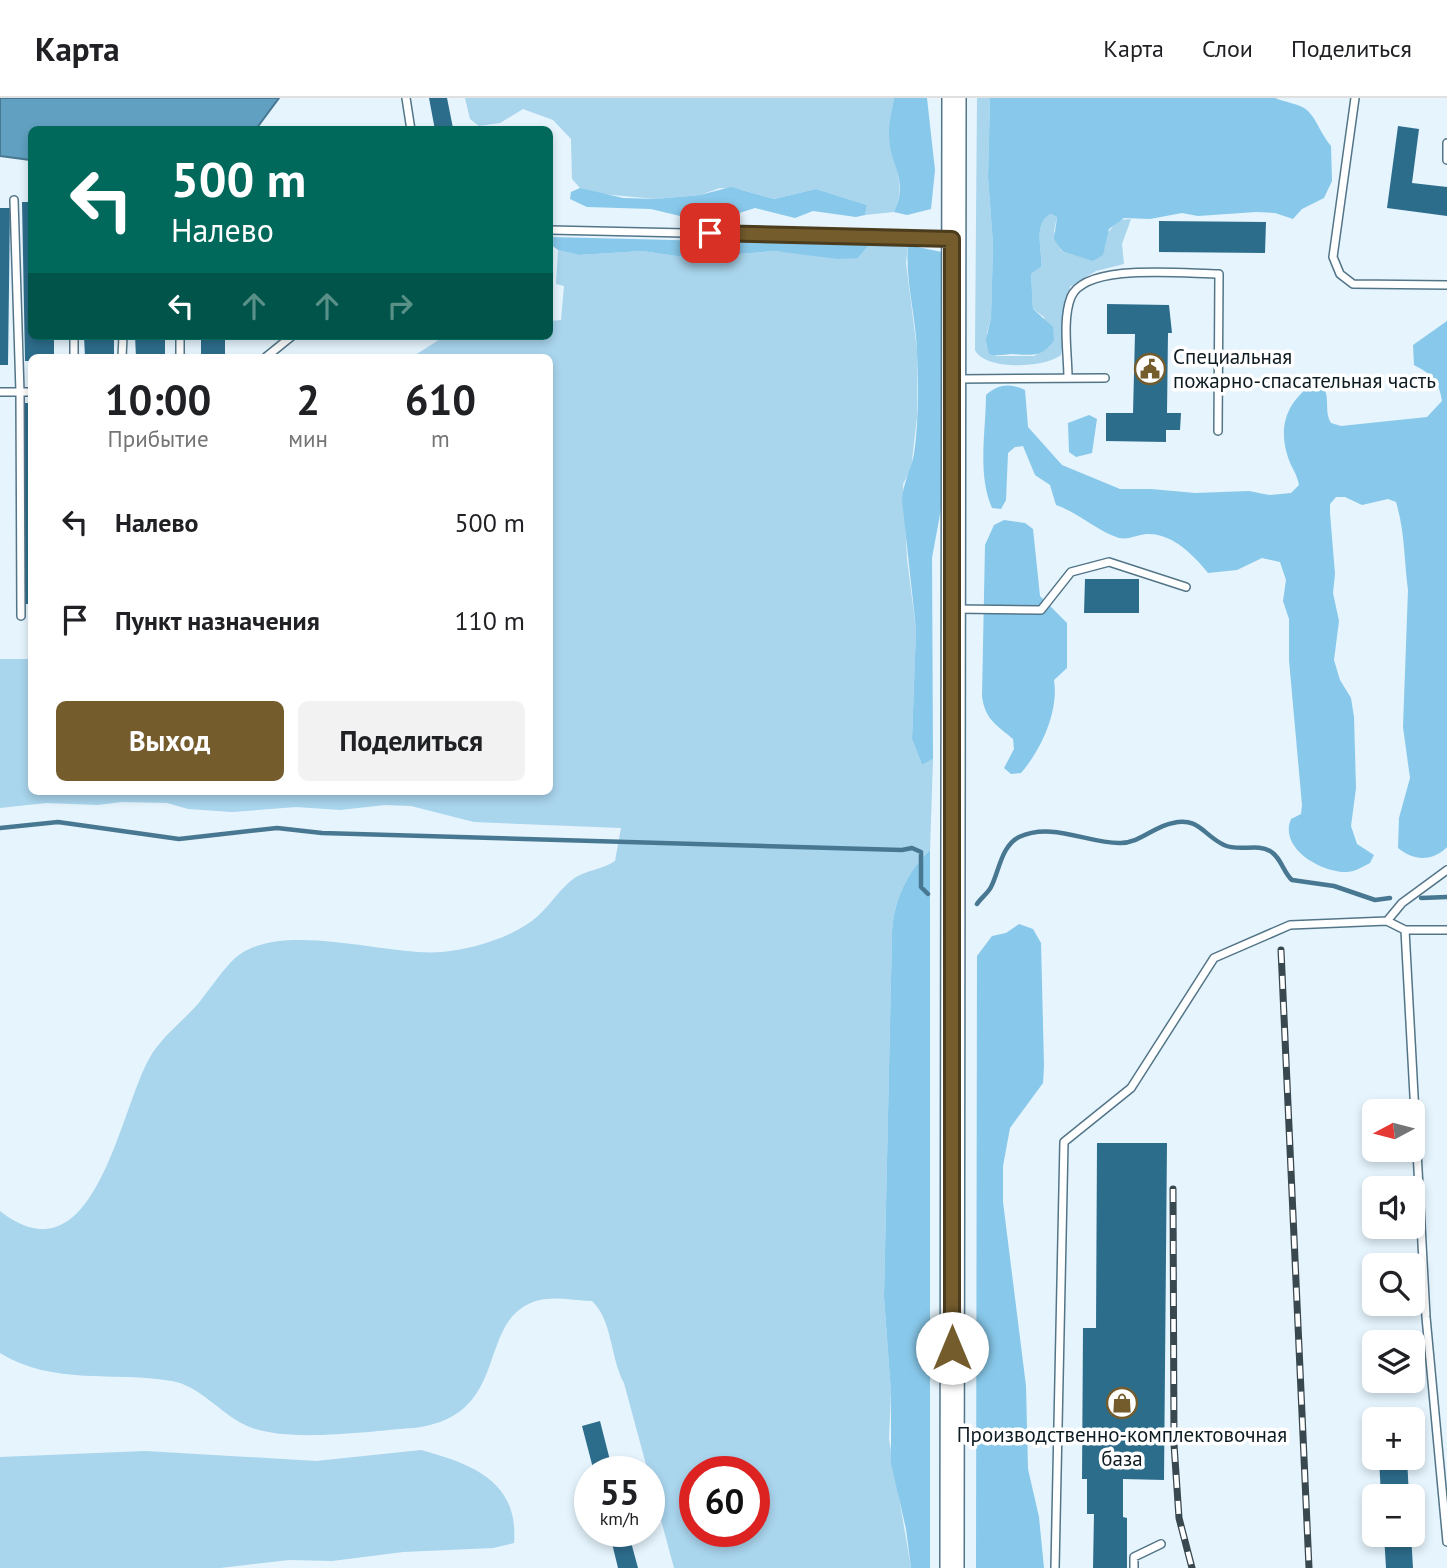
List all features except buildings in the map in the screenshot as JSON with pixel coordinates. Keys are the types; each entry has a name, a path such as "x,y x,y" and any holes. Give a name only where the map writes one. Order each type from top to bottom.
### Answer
{"main road":[{"path":"952,1568 954,98"}],"lane":[{"path":"405,98 410,126"},
{"path":"1355,98 1333,257 1340,274 1353,284 1447,285"},
{"path":"1447,143 1447,160"},
{"path":"14,200 20,392 21,616"},
{"path":"553,230 952,239"},
{"path":"1068,378 1069,306 1073,294 1082,283 1108,274 1219,274 1218,430"},
{"path":"270,354 287,340"},
{"path":"954,379 1105,378"},
{"path":"0,392 28,392"},
{"path":"954,609 1041,610 1071,572 1109,562 1186,587"},
{"path":"1387,921 1402,903 1447,870"},
{"path":"1055,1568 1064,1142 1130,1088 1214,958 1290,925 1387,921 1405,930 1447,930"},
{"path":"1405,930 1426,1317 1447,1542"},
{"path":"1134,1568 1134,1557 1161,1544"}],"shaded area":[{"path":"0,98 279,98 258,126 28,126 28,160 0,156"},
{"path":"465,98 894,98 889,137 898,175 898,202 894,212 865,215 867,205 816,189 774,199 742,190 720,188 700,195 656,199 601,194 580,188 572,179 571,139 553,120 523,109 500,123 479,126 470,119"},
{"path":"894,98 927,98 935,170 931,209 907,215 894,212 900,182 889,137"},
{"path":"977,98 990,98 988,177 993,244 991,318 987,333 996,356 1034,356 1050,346 1044,317 1033,309 1031,274 1041,267 1040,230 1045,218 1051,214 1057,217 1054,231 1061,251 1074,254 1106,235 1118,220 1131,219 1122,244 1124,264 1096,271 1070,287 1061,355 1042,363 1002,364 981,357 975,350"},
{"path":"990,98 1275,98 1305,109 1314,119 1331,146 1332,181 1324,198 1302,209 1293,219 1275,213 1256,212 1198,216 1182,213 1150,219 1124,218 1109,229 1103,255 1093,261 1062,251 1054,239 1057,217 1051,214 1045,218 1040,230 1041,267 1031,274 1033,309 1053,327 1054,340 1041,353 992,355 989,354 986,340 991,318 993,244 988,177"},
{"path":"731,187 774,199 816,189 867,205 865,215 856,217 813,211 795,218 755,208 736,214 680,216 651,209 587,207 570,199 571,192 580,188 623,198 656,199 700,195"},
{"path":"553,237 869,245 858,258 838,259 775,251 690,258 642,251 579,255 553,246"},
{"path":"869,245 908,245 906,263 917,350 917,417 911,469 903,484 907,559 916,629 912,739 922,765 933,759 930,850 908,877 893,920 884,1297 891,1393 889,1439 911,1568 674,1568 665,1535 665,1456 644,1456 608,1329 599,1309 592,1301 540,1300 515,1313 504,1329 479,1389 466,1406 445,1420 414,1428 327,1435 262,1431 236,1420 192,1388 172,1381 63,1374 20,1363 0,1353 0,1211 32,1228 59,1226 81,1209 98,1183 113,1150 149,1059 231,962 250,949 274,942 302,940 442,952 494,941 529,923 576,877 615,861 621,828 474,822 411,806 385,805 340,810 296,807 232,812 188,809 167,803 122,802 98,805 46,803 0,808 0,659 28,659 28,795 553,795 553,354 417,354 439,340 553,340 553,321 561,320 564,286 556,284 558,250 579,255 642,251 691,258 775,251 858,258"},
{"path":"908,245 942,252 943,265 943,498 932,558 933,759 922,765 912,739 916,629 902,500 914,454 918,403"},
{"path":"1447,321 1447,847 1435,855 1423,858 1398,848 1399,818 1410,778 1403,727 1408,590 1403,535 1396,502 1388,499 1362,505 1345,497 1336,497 1330,504 1335,574 1333,593 1339,621 1334,660 1340,680 1351,698 1354,717 1356,788 1351,826 1357,844 1374,855 1370,863 1357,869 1347,872 1334,871 1303,856 1291,839 1289,829 1291,819 1301,814 1302,805 1289,660 1289,619 1283,601 1286,580 1280,562 1262,558 1237,570 1208,573 1189,552 1164,537 1155,534 1129,538 1111,535 1056,505 1050,485 1035,475 1023,446 1015,447 1008,453 1006,500 1001,509 992,508 987,495 983,452 986,395 1005,386 1025,390 1028,427 1062,465 1120,489 1195,493 1249,491 1269,495 1291,493 1299,485 1287,454 1284,432 1288,413 1299,396 1316,382 1324,387 1329,419 1331,423 1341,426 1427,417 1442,401 1441,394 1433,379 1414,365 1413,345"},
{"path":"1089,415 1097,419 1092,453 1076,457 1069,452 1068,423"},
{"path":"1004,520 1025,523 1033,529 1040,596 1067,623 1067,668 1054,680 1054,704 1047,730 1021,773 1011,774 1004,768 1014,749 1013,739 989,716 982,696 985,545 994,525"},
{"path":"930,850 930,1568 911,1568 906,1529 891,1463 891,1393 884,1297 892,932 903,887"},
{"path":"1019,924 1033,929 1041,943 1044,1066 1043,1083 1010,1128 1003,1166 1003,1202 1026,1386 1028,1469 1039,1517 1044,1568 976,1568 977,956 992,936 1006,933"},
{"path":"421,1450 458,1462 489,1478 509,1504 514,1522 514,1543 493,1548 403,1552 332,1561 289,1560 220,1568 0,1568 0,1457 145,1451 316,1461"}],"waterway":[{"path":"0,828 58,822 179,839 277,828 322,833 902,850 912,848 921,852 921,887 928,894"},
{"path":"977,904 991,887 1008,846 1019,837 1031,833 1057,832 1126,843 1166,825 1182,822 1195,825 1230,847 1270,851 1292,880 1334,886 1375,900 1390,898"},
{"path":"1421,898 1447,897"}],"railway":[{"path":"1281,950 1309,1568"},
{"path":"1173,1189 1174,1444 1179,1518 1192,1568"}],"place":[{"name":"Специальная пожарно-спасательная часть","path":"1150,369"},
{"name":"Производственно-комплектовочная база","path":"1122,1403"}],"route":[{"path":"710,233 952,239 952,1348"}]}
